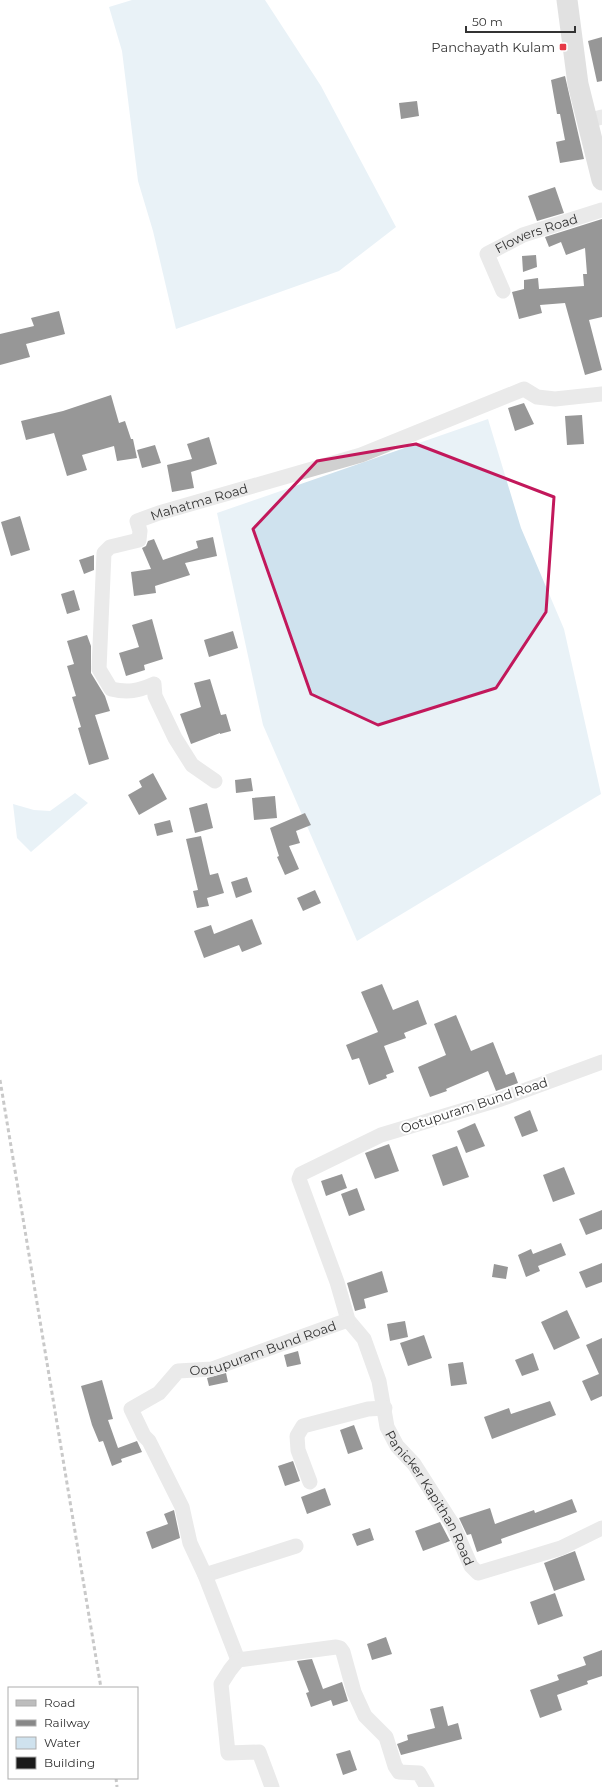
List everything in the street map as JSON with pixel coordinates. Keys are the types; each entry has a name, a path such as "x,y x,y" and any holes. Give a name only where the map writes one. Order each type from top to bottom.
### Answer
{"main road":[{"path":"567,0 578,84 595,119 602,180"}],"street":[{"name":"Flowers Road","path":"503,291 488,254 523,235 602,210"},
{"name":"Mahatma Road","path":"215,781 192,765 175,738 155,696 154,684 138,691 119,691 111,689 99,669 104,553 110,547 140,540 140,531 137,520 159,512 361,455 524,389 537,397 554,399 602,394"},
{"name":"Ootupuram Bund Road","path":"238,1660 205,1575 190,1543 182,1507 131,1409 159,1393 178,1371 212,1369 348,1320 337,1282 299,1179 301,1174 380,1134 501,1099 602,1062"},
{"name":"Panicker Kapithan Road","path":"348,1320 364,1339 379,1381 388,1427 398,1446 414,1464 454,1525 471,1566 478,1574 561,1548 602,1528"},
{"path":"310,1482 298,1450 297,1436 303,1426 361,1411 385,1408"},
{"path":"205,1575 296,1546"},
{"path":"272,1787 258,1752 228,1753 221,1684 238,1660 336,1647 340,1648 343,1652 354,1692 365,1716 386,1737 395,1766 399,1772 419,1773 427,1787"}],"highlighted area":[{"path":"416,444 554,497 546,612 496,688 378,725 311,694 253,529 317,461"}],"water":[{"path":"132,0 265,0 321,86 396,227 339,271 176,329 153,231 138,181 122,51 109,7"},
{"path":"488,419 521,528 564,629 601,794 357,941 263,725 217,513"},
{"path":"75,793 88,803 31,852 17,838 13,804 34,810 50,811"}],"building":[{"path":"602,37 602,81 597,82 588,41"},
{"path":"565,76 584,159 560,163 556,142 565,140 560,114 557,114 551,80"},
{"path":"417,101 419,116 401,119 399,103"},
{"path":"555,187 564,213 537,221 528,196"},
{"path":"602,219 602,317 589,320 602,370 585,375 565,303 540,305 542,313 519,319 512,292 524,289 524,280 538,278 539,289 584,286 583,274 587,274 585,248 566,255 561,242 549,247 545,237"},
{"path":"536,255 537,267 523,272 522,256"},
{"path":"59,311 65,334 26,344 30,357 0,365 0,334 34,326 31,318"},
{"path":"111,395 119,423 125,421 131,439 133,439 137,458 117,461 114,446 82,455 87,470 67,476 54,433 26,440 21,421 63,411"},
{"path":"524,403 534,424 515,431 508,408"},
{"path":"582,415 584,444 567,445 565,416"},
{"path":"209,437 217,464 191,472 194,488 172,492 167,465 192,459 187,444"},
{"path":"155,445 161,463 142,468 137,450"},
{"path":"20,516 30,550 11,556 1,522"},
{"path":"213,537 217,556 185,563 190,575 155,586 156,593 134,596 131,572 151,569 142,548 146,546 148,541 154,539 163,560 198,548 196,541"},
{"path":"94,555 94,570 84,574 79,560"},
{"path":"74,590 80,610 67,614 61,594"},
{"path":"152,619 163,659 144,665 145,670 126,676 119,653 139,647 132,625"},
{"path":"233,631 238,648 209,657 204,640"},
{"path":"87,635 91,646 91,673 105,696 110,711 95,715 109,759 89,765 78,728 81,727 72,697 76,696 67,666 74,664 67,641"},
{"path":"210,679 221,715 226,714 231,731 220,733 191,744 180,714 201,707 194,683"},
{"path":"153,773 167,799 139,815 128,795 142,787 139,781"},
{"path":"251,778 253,791 236,793 235,780"},
{"path":"275,796 277,818 254,820 252,798"},
{"path":"207,803 213,828 195,833 189,808"},
{"path":"305,813 311,825 296,831 300,843 289,846 299,869 285,875 277,857 279,856 270,828"},
{"path":"170,820 173,832 157,836 154,824"},
{"path":"201,836 210,875 218,873 224,893 207,898 209,906 197,908 193,891 198,890 186,839"},
{"path":"247,877 252,892 236,898 231,882"},
{"path":"315,890 321,903 303,911 297,898"},
{"path":"252,919 262,944 242,952 239,945 204,958 194,931 211,925 214,934"},
{"path":"382,984 393,1010 418,1000 427,1024 404,1033 406,1038 384,1046 394,1072 386,1075 387,1078 369,1085 359,1058 352,1060 346,1045 378,1032 361,992"},
{"path":"456,1015 471,1051 493,1042 506,1075 514,1072 518,1083 496,1091 488,1071 446,1089 447,1091 430,1097 418,1067 446,1055 434,1024"},
{"path":"530,1110 538,1131 522,1137 514,1117"},
{"path":"475,1123 485,1146 466,1153 457,1131"},
{"path":"389,1144 399,1171 375,1179 365,1153"},
{"path":"457,1146 469,1177 443,1186 432,1155"},
{"path":"564,1167 575,1194 553,1202 543,1175"},
{"path":"342,1174 347,1188 326,1196 321,1181"},
{"path":"357,1188 365,1210 349,1216 341,1194"},
{"path":"602,1210 602,1229 586,1235 579,1219"},
{"path":"561,1243 566,1255 538,1266 540,1271 526,1277 518,1255 531,1249 533,1254"},
{"path":"602,1263 602,1282 586,1288 579,1272"},
{"path":"494,1264 508,1267 506,1279 492,1277"},
{"path":"382,1271 388,1292 364,1299 366,1308 355,1311 347,1283"},
{"path":"567,1310 580,1338 554,1350 541,1322"},
{"path":"405,1321 408,1337 390,1341 387,1324"},
{"path":"424,1335 432,1358 408,1366 400,1343"},
{"path":"602,1338 602,1396 591,1401 582,1381 599,1374 586,1345"},
{"path":"298,1351 301,1364 287,1367 284,1355"},
{"path":"533,1353 539,1370 522,1376 515,1360"},
{"path":"463,1362 467,1384 451,1386 448,1364"},
{"path":"226,1373 228,1382 209,1386 207,1378"},
{"path":"102,1380 113,1419 108,1420 118,1448 137,1441 142,1452 121,1459 122,1462 112,1466 103,1441 99,1442 92,1425 81,1386"},
{"path":"550,1401 556,1415 492,1439 484,1417 509,1408 511,1414"},
{"path":"354,1425 363,1449 348,1454 340,1430"},
{"path":"293,1461 300,1481 285,1486 278,1466"},
{"path":"325,1488 331,1505 307,1514 301,1497"},
{"path":"572,1499 577,1512 501,1539 502,1543 477,1552 471,1534 467,1535 459,1518 490,1508 495,1524 534,1510 535,1513"},
{"path":"174,1510 180,1538 152,1549 146,1532 168,1524 164,1514"},
{"path":"440,1522 450,1541 423,1551 415,1531"},
{"path":"370,1528 374,1540 357,1546 352,1534"},
{"path":"575,1551 585,1580 554,1591 544,1563"},
{"path":"555,1593 563,1616 538,1625 530,1602"},
{"path":"386,1637 392,1654 372,1660 367,1644"},
{"path":"602,1650 602,1676 587,1681 588,1684 557,1695 562,1710 540,1718 530,1690 559,1680 557,1675 586,1665 583,1657"},
{"path":"312,1659 323,1689 342,1682 348,1701 333,1706 331,1700 311,1707 306,1693 309,1692 297,1661"},
{"path":"443,1706 448,1726 458,1723 462,1739 401,1755 397,1744 408,1740 407,1735 435,1728 430,1709"},
{"path":"350,1750 357,1770 343,1775 336,1754"}],"railway":[{"path":"0,1080 101,1687"},
{"path":"116,1779 117,1787"}],"place":[{"name":"Panchayath Kulam","path":"563,47"}]}
